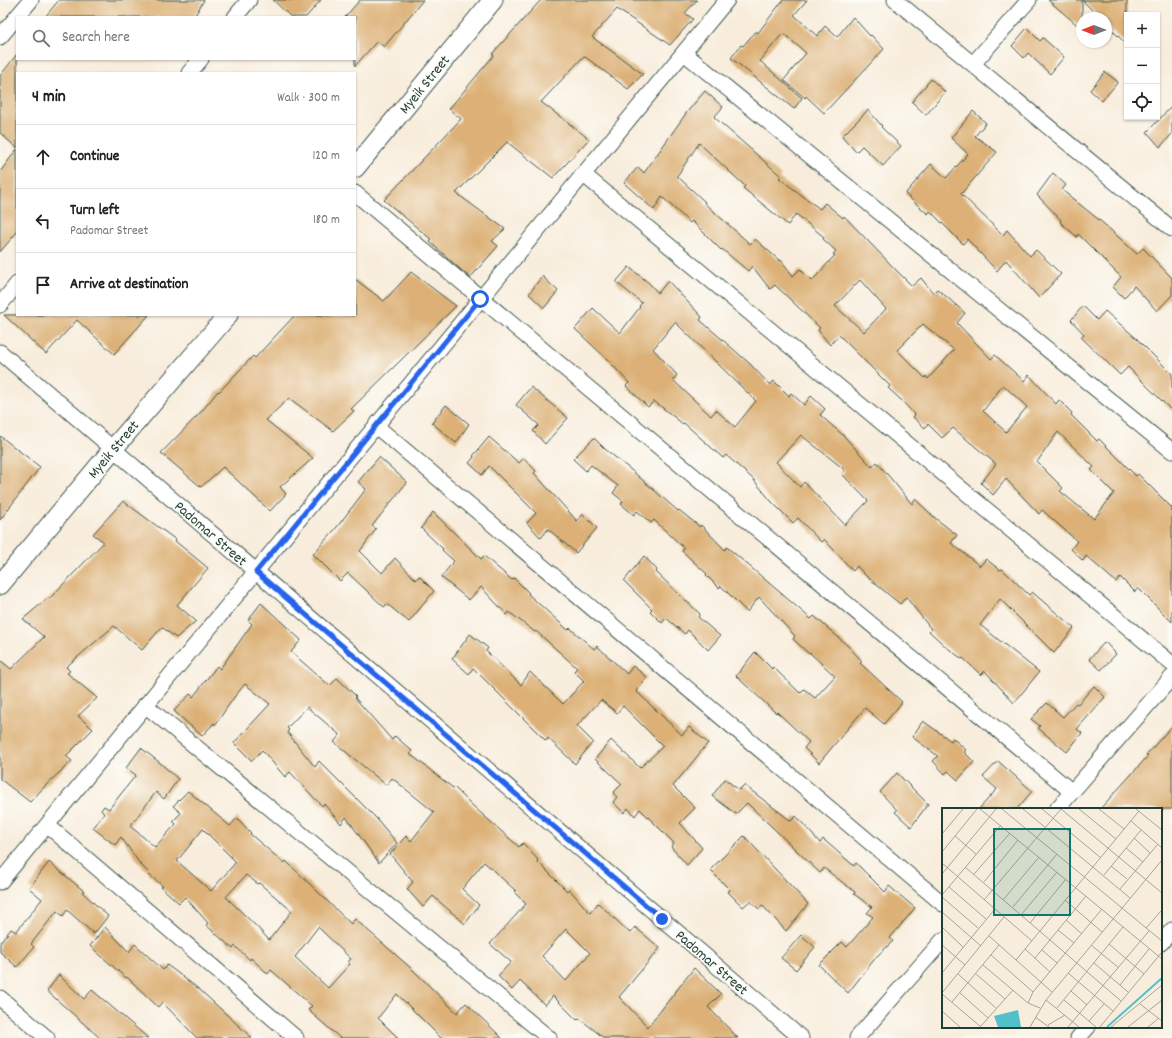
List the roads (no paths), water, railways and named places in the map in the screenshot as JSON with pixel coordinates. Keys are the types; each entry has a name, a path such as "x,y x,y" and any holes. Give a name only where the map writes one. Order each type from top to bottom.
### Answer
{"street":[{"path":"18,16 31,0"},
{"path":"236,16 249,0"},
{"name":"Myeik Street","path":"356,167 493,0"},
{"path":"0,882 727,0"},
{"path":"895,0 1172,229"},
{"path":"973,64 1029,0"},
{"path":"0,37 16,18"},
{"path":"684,53 1172,452"},
{"path":"190,72 200,60"},
{"path":"583,174 1172,664"},
{"path":"356,194 1072,792"},
{"path":"0,305 16,285"},
{"name":"Myeik Street","path":"0,585 113,449 227,316"},
{"name":"Padomar Street","path":"0,352 801,1038"},
{"path":"376,426 942,903"},
{"path":"1058,808 1172,677"},
{"path":"146,705 549,1038"},
{"path":"47,825 296,1038"},
{"path":"1162,942 1172,930"},
{"path":"857,1038 942,941"},
{"path":"0,998 47,1038"}]}
